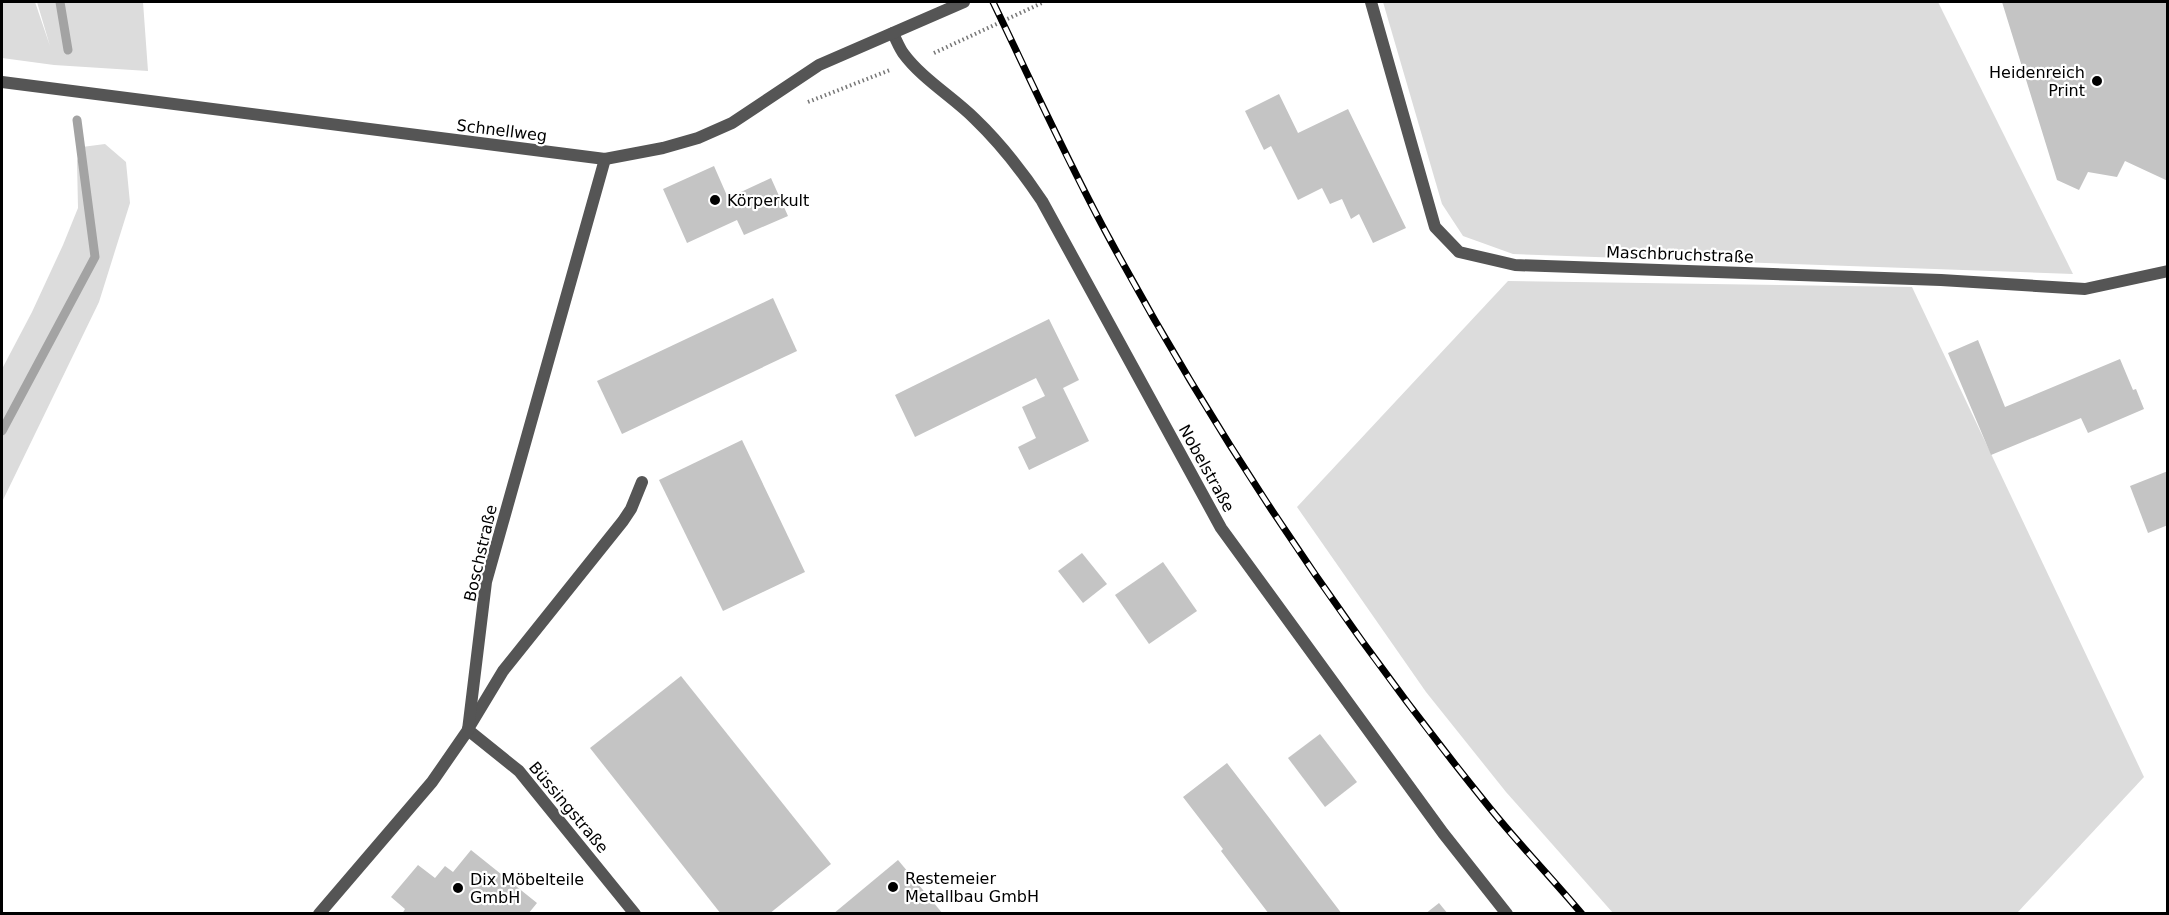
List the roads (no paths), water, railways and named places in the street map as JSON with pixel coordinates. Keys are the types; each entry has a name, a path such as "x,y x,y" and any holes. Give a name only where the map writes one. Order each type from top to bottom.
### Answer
{"street":[{"name":"Schnellweg","path":"2,82 604,159 663,148 698,138 732,123 819,65 964,2"},
{"name":"Maschbruchstraße","path":"1371,2 1435,226 1460,252 1515,265 1941,280 2085,289 2168,270"},
{"name":"Nobelstraße","path":"892,33 904,54 919,70 997,139 1018,166 1042,201 1221,528 1443,833 1507,914"},
{"name":"Boschstraße","path":"319,914 432,782 468,730 486,582 604,159"},
{"path":"468,730 503,671 623,521 631,509 642,482"},
{"name":"Büssingstraße","path":"468,730 519,771 634,914"}],"waterway":[{"path":"60,2 68,50"},
{"path":"2,431 95,257 77,120"}],"railway":[{"path":"993,2 1109,238 1150,312 1238,457 1332,598 1432,735 1496,816 1582,914"}],"place":[{"name":"Heidenreich Print","path":"2097,81"},
{"name":"Körperkult","path":"715,200"},
{"name":"Restemeier Metallbau GmbH","path":"893,887"},
{"name":"Dix Möbelteile GmbH","path":"458,888"}]}
